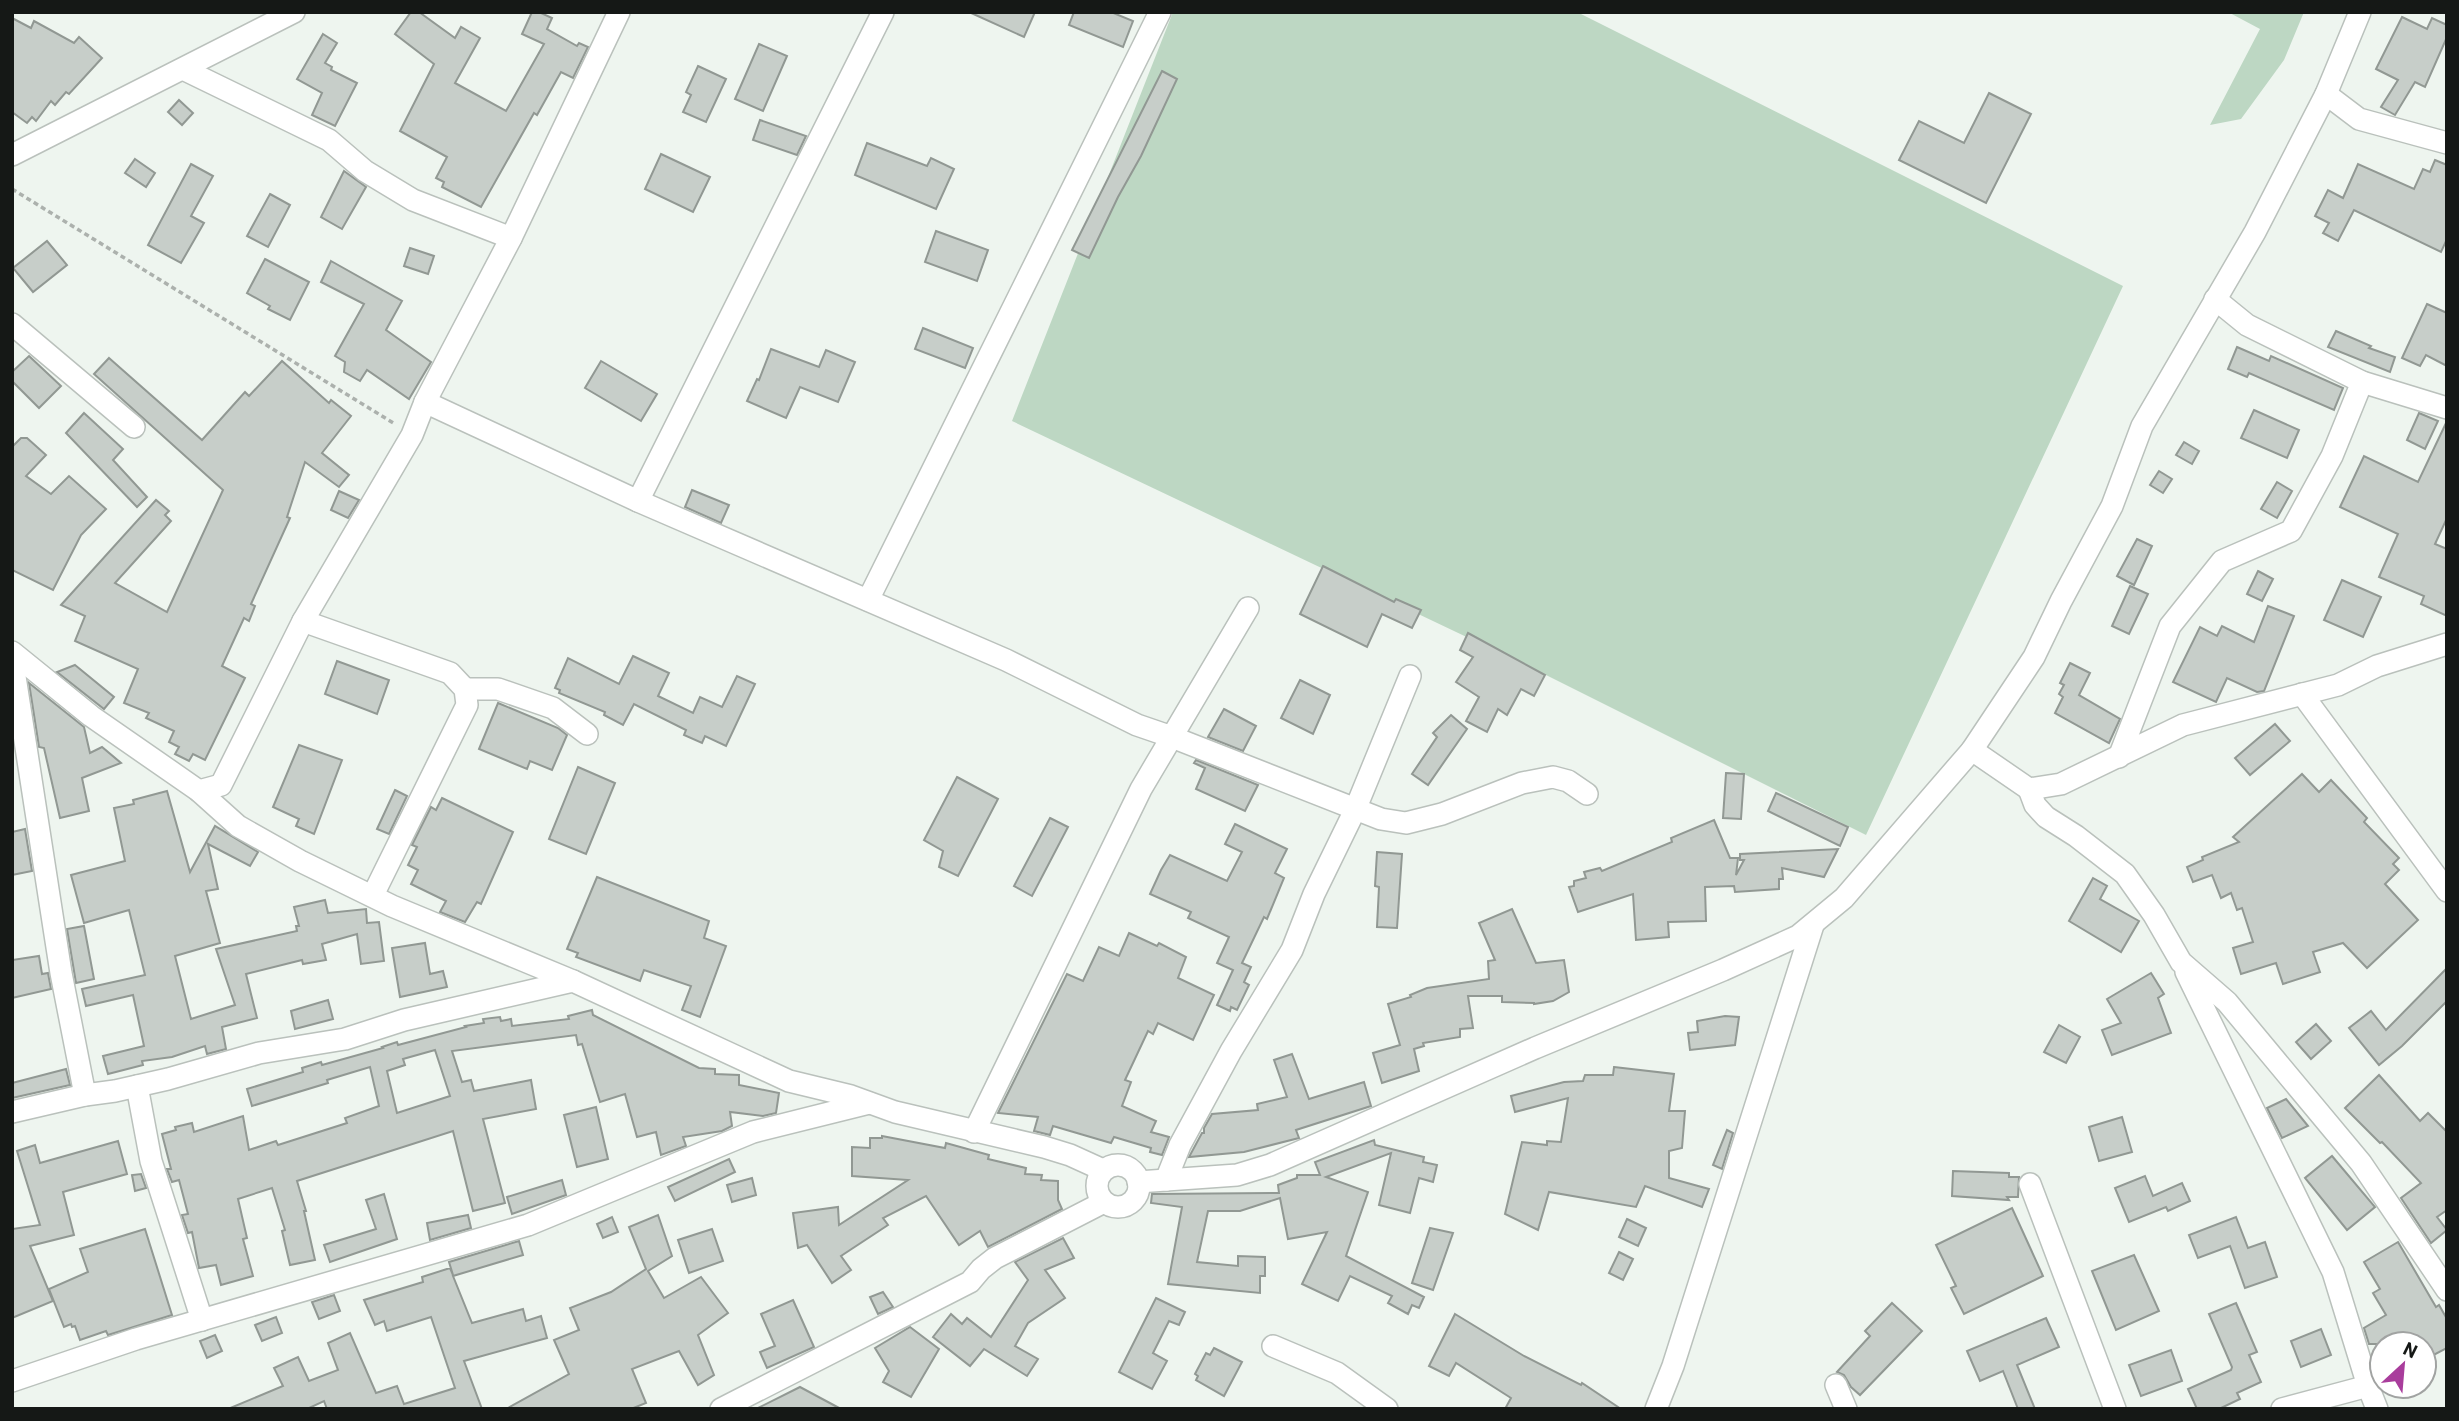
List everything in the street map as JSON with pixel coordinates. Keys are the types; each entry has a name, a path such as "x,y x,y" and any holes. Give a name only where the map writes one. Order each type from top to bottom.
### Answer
{"street":[{"path":"12,155 294,12"},
{"path":"638,501 883,12"},
{"path":"868,600 1160,12"},
{"path":"1138,1182 1237,1175 1270,1165 1798,936 1844,898 1972,750 2034,657 2112,506 2142,426 2255,232 2326,94 2360,12"},
{"path":"199,791 221,785 303,621 412,435 425,402 511,238 611,15"},
{"path":"183,69 329,140 365,171 413,200 511,238"},
{"path":"2326,94 2359,119 2447,143"},
{"path":"2215,299 2247,325 2362,382 2447,408"},
{"path":"12,324 134,427"},
{"path":"2119,757 2171,626 2222,561 2291,531 2332,456 2362,382"},
{"path":"425,402 638,501 1006,660 1137,725 1381,819 1406,823 1441,814 1522,783 1553,776 1569,781 1587,794"},
{"path":"974,1132 1141,789 1248,608"},
{"path":"303,621 450,673 465,689 467,705 373,895"},
{"path":"2029,789 2061,784 2183,725 2338,685 2377,666 2447,644"},
{"path":"12,654 91,716 199,791 238,826 300,861 392,906 573,981 789,1081 974,1132 1070,1154 1103,1170"},
{"path":"12,654 61,973 85,1095"},
{"path":"1166,1180 1180,1145 1292,950 1314,894 1355,810 1410,676"},
{"path":"465,689 498,689 553,708 587,734"},
{"path":"2302,694 2447,891"},
{"path":"1972,750 2029,789 2035,805 2046,817 2076,836 2125,874 2154,915 2181,961 2333,1272 2368,1385 2283,1409"},
{"path":"1656,1409 1673,1366 1813,925"},
{"path":"2181,961 2227,1002 2361,1163 2447,1290"},
{"path":"12,1112 216,1067 259,1053 345,1039 404,1020 573,981"},
{"path":"136,1086 151,1161 202,1320"},
{"path":"12,1381 136,1339 528,1225 753,1132 869,1103"},
{"path":"1110,1166 1125,1166 1136,1176 1138,1182 1136,1196 1125,1206 1104,1202 1097,1189 1097,1182 1103,1170 1110,1166"},
{"path":"2030,1184 2115,1409"},
{"path":"720,1409 970,1282 995,1258 1104,1202"},
{"path":"1273,1346 1337,1373 1387,1409"},
{"path":"1836,1385 1846,1409"}],"path":[{"path":"12,190 412,435"}],"green space":[{"path":"1173,12 1577,12 2123,286 1866,835 1536,670 1012,421"},
{"path":"2228,12 2304,12 2284,60 2241,119 2210,125 2260,29"}],"building":[{"path":"411,12 419,12 455,38 461,27 480,38 455,83 506,111 544,44 522,34 532,12 552,18 547,29 577,46 579,43 588,47 573,78 561,72 537,115 534,113 481,207 442,187 444,182 436,178 447,157 400,131 434,64 395,34"},
{"path":"969,12 1035,12 1024,37"},
{"path":"1074,12 1111,12 1133,21 1123,47 1069,25"},
{"path":"2402,17 2427,29 2432,18 2447,25 2447,37 2425,87 2415,82 2395,115 2381,107 2398,80 2376,69"},
{"path":"12,18 31,28 34,21 74,43 79,37 102,58 69,94 66,92 55,105 51,101 36,121 32,117 27,123 12,112"},
{"path":"323,34 337,43 325,63 332,67 331,70 357,83 335,126 312,115 322,93 297,79"},
{"path":"759,44 787,56 763,111 735,99"},
{"path":"698,66 726,79 706,122 683,112 691,95 686,92"},
{"path":"1162,71 1177,79 1089,258 1072,250"},
{"path":"1989,93 2031,114 1986,203 1899,160 1919,121 1964,143"},
{"path":"179,100 193,113 182,125 168,112"},
{"path":"760,120 806,136 797,155 753,140"},
{"path":"867,143 927,166 931,158 954,169 936,209 855,175"},
{"path":"661,154 710,177 693,212 645,189"},
{"path":"135,159 155,173 146,187 125,173"},
{"path":"2435,160 2447,165 2447,239 2441,252 2354,210 2338,241 2323,233 2329,223 2315,216 2328,190 2343,198 2358,164 2414,189 2423,169 2430,172"},
{"path":"191,164 213,176 191,216 204,223 181,263 148,245"},
{"path":"344,171 366,187 342,229 321,217"},
{"path":"270,194 290,205 268,247 247,236"},
{"path":"936,231 988,250 977,281 925,262"},
{"path":"47,241 67,265 33,292 13,268"},
{"path":"410,248 434,256 428,274 404,266"},
{"path":"265,259 309,282 290,320 268,309 270,306 247,293"},
{"path":"331,261 402,301 386,330 431,362 409,399 367,370 360,381 344,372 345,362 335,356 364,304 321,282"},
{"path":"2427,304 2447,313 2447,366 2426,355 2420,366 2402,358"},
{"path":"923,328 973,348 965,368 915,349"},
{"path":"2336,331 2371,346 2369,348 2395,357 2390,372 2328,347"},
{"path":"2237,347 2269,361 2271,356 2343,388 2334,410 2249,373 2247,377 2228,369"},
{"path":"771,349 819,367 826,350 855,362 838,402 800,387 786,418 747,401"},
{"path":"29,356 61,386 39,408 12,381 12,372"},
{"path":"109,358 202,440 245,392 249,396 282,361 329,403 331,400 351,416 322,453 349,475 339,487 305,462 287,517 290,518 251,604 255,606 249,621 244,618 222,666 245,678 205,760 193,754 189,761 175,754 179,747 169,742 174,731 146,718 149,713 124,703 138,669 75,641 85,616 61,605 156,500 169,511 165,515 171,521 115,583 167,612 223,490 94,374"},
{"path":"601,361 657,394 641,421 585,388"},
{"path":"2254,410 2299,430 2287,458 2241,438"},
{"path":"84,413 123,449 113,460 147,497 137,507 66,433"},
{"path":"2419,413 2438,421 2425,449 2407,440"},
{"path":"2447,421 2447,518 2435,544 2447,549 2447,616 2421,604 2424,596 2379,577 2398,534 2340,507 2364,456 2418,482"},
{"path":"21,438 27,438 46,455 26,476 51,494 69,476 106,509 81,535 53,590 12,570 12,447"},
{"path":"2184,442 2199,451 2192,464 2176,455"},
{"path":"2159,471 2172,479 2163,493 2150,485"},
{"path":"2277,482 2292,491 2277,518 2261,509"},
{"path":"692,490 729,505 721,523 685,507"},
{"path":"339,491 359,500 348,518 331,510"},
{"path":"2137,539 2152,546 2134,585 2117,576"},
{"path":"1323,566 1394,602 1396,599 1421,610 1412,628 1382,614 1367,647 1300,614"},
{"path":"2258,571 2273,579 2262,601 2247,594"},
{"path":"2342,580 2381,597 2363,637 2324,620"},
{"path":"2130,586 2148,594 2129,634 2112,626"},
{"path":"2268,606 2294,616 2264,691 2257,692 2227,678 2216,702 2173,682 2200,627 2217,636 2222,626 2254,642"},
{"path":"1468,633 1545,675 1534,696 1521,689 1507,715 1498,709 1487,732 1466,721 1479,697 1456,682 1473,657 1460,650"},
{"path":"633,656 669,673 658,696 693,713 700,697 722,707 737,676 755,684 726,746 705,736 702,743 684,735 686,730 634,704 623,725 604,715 605,712 559,693 560,690 555,688 568,658 619,684"},
{"path":"337,661 389,680 377,714 325,694"},
{"path":"2070,663 2090,673 2079,695 2120,719 2109,743 2055,713 2063,697 2059,694 2064,685 2060,683"},
{"path":"75,665 114,697 104,709 57,672"},
{"path":"1300,680 1330,695 1313,734 1281,718"},
{"path":"29,683 84,727 90,753 102,747 121,763 82,778 89,811 60,818 44,748 39,747"},
{"path":"498,703 558,728 567,735 552,770 530,761 527,769 479,749"},
{"path":"1224,709 1256,726 1243,751 1208,737"},
{"path":"1451,715 1467,729 1428,785 1412,774 1437,737 1433,733"},
{"path":"2275,724 2290,741 2250,775 2235,758"},
{"path":"299,745 342,760 314,834 296,826 299,819 273,807"},
{"path":"1196,760 1258,785 1245,811 1196,789 1205,768 1194,763"},
{"path":"578,767 615,783 586,854 549,839"},
{"path":"1726,773 1744,774 1741,819 1723,818"},
{"path":"2302,774 2319,792 2331,780 2367,818 2364,822 2399,858 2393,864 2399,870 2385,884 2418,920 2367,968 2343,943 2313,952 2320,972 2283,984 2276,963 2241,974 2233,948 2253,942 2242,908 2237,910 2231,893 2221,898 2212,875 2193,882 2187,867 2203,860 2202,857 2239,842 2233,837"},
{"path":"957,777 998,799 958,876 939,867 943,851 924,840"},
{"path":"395,790 407,796 389,834 377,829"},
{"path":"167,791 190,872 215,826 258,852 250,866 208,844 218,889 206,891 220,943 175,956 191,1019 235,1005 216,949 297,931 296,926 299,926 294,907 325,900 328,913 366,909 367,923 379,922 384,961 361,964 357,934 322,944 326,960 303,964 302,960 246,974 257,1018 222,1027 226,1049 207,1054 205,1046 172,1057 142,1061 143,1065 108,1074 103,1056 144,1046 133,995 86,1006 82,989 145,975 129,910 84,923 71,875 125,861 114,808 134,804 133,800"},
{"path":"1776,793 1848,827 1840,846 1768,811"},
{"path":"442,798 513,832 481,904 477,902 465,922 440,912 446,901 411,884 418,870 408,865 417,847 412,845 431,807 436,810"},
{"path":"1050,818 1068,827 1032,896 1014,886"},
{"path":"1714,820 1730,858 1738,858 1736,875 1744,860 1740,860 1740,854 1838,849 1824,877 1782,868 1783,879 1779,879 1779,889 1735,892 1734,886 1705,887 1706,921 1668,922 1669,937 1636,940 1633,894 1578,912 1569,887 1574,886 1574,881 1586,878 1584,872 1600,868 1602,871 1672,842 1671,838"},
{"path":"1235,824 1287,849 1275,873 1284,878 1267,919 1264,917 1242,963 1251,967 1244,982 1249,985 1237,1010 1231,1007 1230,1011 1217,1005 1233,970 1217,963 1229,937 1188,918 1191,912 1150,894 1170,855 1227,881 1242,852 1225,844"},
{"path":"25,829 32,871 12,875 12,832"},
{"path":"1377,852 1402,854 1397,928 1377,927"},
{"path":"597,877 709,921 704,938 726,946 700,1017 682,1010 691,986 644,970 640,981 576,957 578,953 567,949"},
{"path":"2093,878 2107,886 2100,899 2139,921 2121,952 2069,921"},
{"path":"1512,909 1536,963 1564,960 1569,992 1553,1001 1534,1004 1502,1002 1502,996 1468,996 1473,1028 1460,1029 1460,1037 1423,1043 1424,1046 1414,1049 1419,1071 1382,1083 1373,1053 1400,1045 1388,1004 1411,997 1410,995 1427,988 1489,979 1488,961 1495,960 1479,923"},
{"path":"84,926 94,979 76,983 67,929"},
{"path":"1129,933 1157,946 1159,943 1186,957 1178,978 1214,995 1193,1040 1158,1023 1153,1034 1148,1031 1125,1080 1131,1082 1122,1106 1156,1121 1151,1132 1169,1137 1162,1155 1150,1152 1151,1148 1114,1137 1111,1143 1053,1126 1050,1135 1034,1131 1038,1117 998,1113 1067,974 1083,981 1099,947 1119,956"},
{"path":"425,943 430,974 443,971 447,987 400,997 392,948"},
{"path":"39,956 42,974 48,973 51,989 12,998 12,960"},
{"path":"2447,968 2447,1001 2379,1065 2349,1028 2371,1011 2386,1030"},
{"path":"2151,973 2164,994 2158,998 2171,1033 2112,1055 2102,1030 2121,1023 2107,999"},
{"path":"328,1000 333,1019 295,1029 291,1011"},
{"path":"592,1010 593,1015 699,1068 715,1069 715,1074 739,1075 739,1085 779,1093 776,1113 763,1116 730,1112 732,1126 722,1131 683,1137 686,1146 661,1155 656,1132 637,1137 625,1094 600,1102 582,1044 578,1045 576,1035 452,1051 462,1082 471,1080 474,1091 531,1080 536,1109 483,1119 505,1203 473,1211 453,1131 297,1181 306,1211 315,1260 290,1265 282,1231 285,1230 272,1188 238,1199 247,1238 243,1239 253,1276 221,1285 216,1265 199,1268 192,1232 188,1233 182,1215 188,1214 179,1180 172,1182 167,1169 171,1169 162,1134 192,1123 194,1132 243,1116 249,1150 276,1141 278,1145 347,1123 345,1118 379,1106 370,1067 252,1106 247,1089 303,1072 302,1068 321,1062 322,1065 397,1042 398,1045 484,1023 483,1019 511,1019 512,1026 569,1019 568,1016","holes":["435,1050 450,1096 397,1113 387,1071 405,1065 403,1059"]},
{"path":"1725,1016 1739,1017 1735,1045 1690,1050 1688,1033 1698,1032 1697,1021"},
{"path":"2316,1024 2331,1041 2311,1059 2296,1042"},
{"path":"2059,1025 2080,1037 2066,1063 2044,1052"},
{"path":"1292,1054 1309,1099 1364,1082 1371,1106 1296,1130 1299,1138 1244,1152 1189,1157 1212,1114 1258,1110 1257,1104 1287,1097 1274,1060"},
{"path":"1614,1067 1674,1074 1669,1111 1685,1111 1682,1148 1669,1151 1669,1178 1709,1189 1702,1207 1645,1186 1636,1207 1549,1192 1538,1230 1505,1214 1522,1142 1547,1145 1547,1141 1561,1142 1568,1098 1515,1112 1511,1096 1564,1082 1583,1081 1585,1075 1613,1075"},
{"path":"66,1069 70,1085 12,1098 12,1083"},
{"path":"2379,1075 2420,1121 2428,1113 2447,1132 2447,1210 2437,1217 2447,1230 2431,1243 2401,1198 2421,1183 2345,1108"},
{"path":"2286,1099 2308,1126 2282,1138 2267,1108"},
{"path":"596,1107 608,1159 577,1167 564,1115"},
{"path":"2122,1117 2132,1152 2099,1161 2089,1127"},
{"path":"1727,1130 1733,1133 1722,1169 1713,1165"},
{"path":"882,1136 945,1148 946,1143 989,1155 988,1159 1026,1168 1025,1174 1042,1175 1041,1180 1058,1181 1058,1200 1062,1209 988,1247 980,1231 959,1245 926,1196 883,1218 888,1225 841,1256 851,1270 832,1283 807,1245 798,1248 793,1213 838,1207 839,1225 908,1180 852,1176 852,1147 870,1148 870,1138"},
{"path":"1374,1140 1375,1145 1424,1157 1423,1162 1437,1165 1433,1182 1419,1178 1410,1213 1379,1205 1391,1153 1326,1177 1368,1192 1346,1256 1424,1297 1419,1308 1412,1305 1408,1314 1388,1303 1392,1296 1350,1276 1338,1301 1302,1284 1327,1232 1288,1239 1280,1198 1240,1211 1208,1211 1197,1262 1238,1266 1238,1256 1265,1257 1265,1276 1260,1276 1260,1293 1168,1284 1182,1207 1151,1203 1152,1194 1279,1193 1278,1185 1297,1178 1297,1175 1320,1175 1315,1162"},
{"path":"118,1141 127,1174 63,1192 74,1235 30,1246 53,1301 12,1318 12,1229 40,1225 17,1151 35,1145 40,1163"},
{"path":"2332,1156 2375,1207 2347,1230 2305,1178"},
{"path":"729,1159 735,1172 675,1201 668,1187"},
{"path":"1953,1171 2009,1173 2009,1177 2019,1177 2018,1197 2007,1197 2009,1200 1952,1196"},
{"path":"141,1174 146,1188 135,1191 132,1175"},
{"path":"2145,1176 2153,1196 2182,1183 2190,1201 2168,1211 2166,1207 2129,1222 2115,1188"},
{"path":"752,1178 756,1195 732,1202 727,1185"},
{"path":"562,1180 566,1195 512,1214 507,1197"},
{"path":"384,1194 397,1239 330,1262 324,1245 376,1229 366,1200"},
{"path":"2012,1208 2043,1276 1964,1314 1951,1288 1956,1286 1936,1245"},
{"path":"468,1215 471,1228 430,1240 427,1223"},
{"path":"658,1215 672,1256 648,1271 664,1298 701,1277 728,1313 698,1335 714,1375 698,1385 679,1351 632,1369 646,1403 631,1409 506,1409 569,1374 554,1340 579,1330 570,1308 611,1292 646,1269 629,1227"},
{"path":"612,1217 618,1232 603,1238 597,1224"},
{"path":"2236,1217 2248,1248 2265,1242 2277,1277 2245,1288 2230,1246 2198,1258 2189,1235"},
{"path":"1627,1219 1646,1228 1638,1246 1619,1237"},
{"path":"1430,1228 1453,1233 1433,1290 1412,1283"},
{"path":"145,1229 172,1315 108,1335 106,1331 80,1340 75,1326 72,1327 71,1324 64,1327 49,1289 88,1272 80,1249"},
{"path":"712,1229 723,1261 689,1273 678,1240"},
{"path":"1063,1238 1074,1258 1045,1270 1065,1298 1028,1323 1015,1346 1038,1359 1027,1376 984,1349 970,1366 933,1337 951,1314 962,1324 967,1318 991,1337 1028,1280 1015,1262"},
{"path":"519,1241 523,1255 453,1276 472,1323 523,1309 526,1321 541,1316 547,1338 464,1361 482,1409 327,1409 324,1401 307,1409 228,1409 283,1386 274,1368 298,1357 309,1381 338,1370 328,1343 350,1333 376,1393 397,1386 404,1404 455,1388 431,1317 387,1331 384,1321 375,1325 364,1300 423,1282 422,1277 450,1268 453,1275 449,1262"},
{"path":"2398,1242 2436,1307 2439,1305 2447,1319 2447,1348 2438,1353 2438,1330 2368,1330 2368,1341 2364,1328 2386,1315 2373,1293 2380,1289 2364,1262"},
{"path":"1619,1252 1633,1259 1623,1280 1609,1273"},
{"path":"2134,1255 2159,1311 2116,1330 2092,1271"},
{"path":"883,1292 893,1307 878,1314 870,1297"},
{"path":"334,1295 340,1311 319,1319 312,1302"},
{"path":"1156,1298 1185,1312 1179,1325 1169,1321 1153,1353 1167,1361 1152,1389 1119,1372"},
{"path":"793,1300 814,1347 767,1368 760,1352 775,1346 761,1314"},
{"path":"1892,1303 1922,1331 1860,1395 1844,1375 1837,1372 1870,1336 1865,1331"},
{"path":"2236,1303 2257,1352 2249,1355 2261,1382 2237,1393 2240,1399 2219,1409 2197,1409 2188,1389 2231,1370 2232,1367 2209,1314"},
{"path":"1455,1314 1524,1356 1581,1385 1582,1383 1621,1409 1505,1409 1511,1398 1456,1363 1449,1376 1429,1366"},
{"path":"276,1317 282,1333 262,1341 255,1325"},
{"path":"2046,1318 2059,1347 2017,1365 2035,1409 2018,1409 2003,1371 1980,1381 1967,1351"},
{"path":"910,1327 939,1349 911,1397 883,1382 889,1371 875,1348"},
{"path":"2321,1329 2331,1355 2301,1367 2291,1341"},
{"path":"215,1335 222,1351 207,1358 200,1341"},
{"path":"1214,1348 1242,1362 1224,1396 1196,1380 1198,1376 1195,1374 1206,1353 1210,1355"},
{"path":"2171,1350 2182,1381 2141,1396 2129,1365"},
{"path":"800,1387 841,1409 756,1409"}]}
